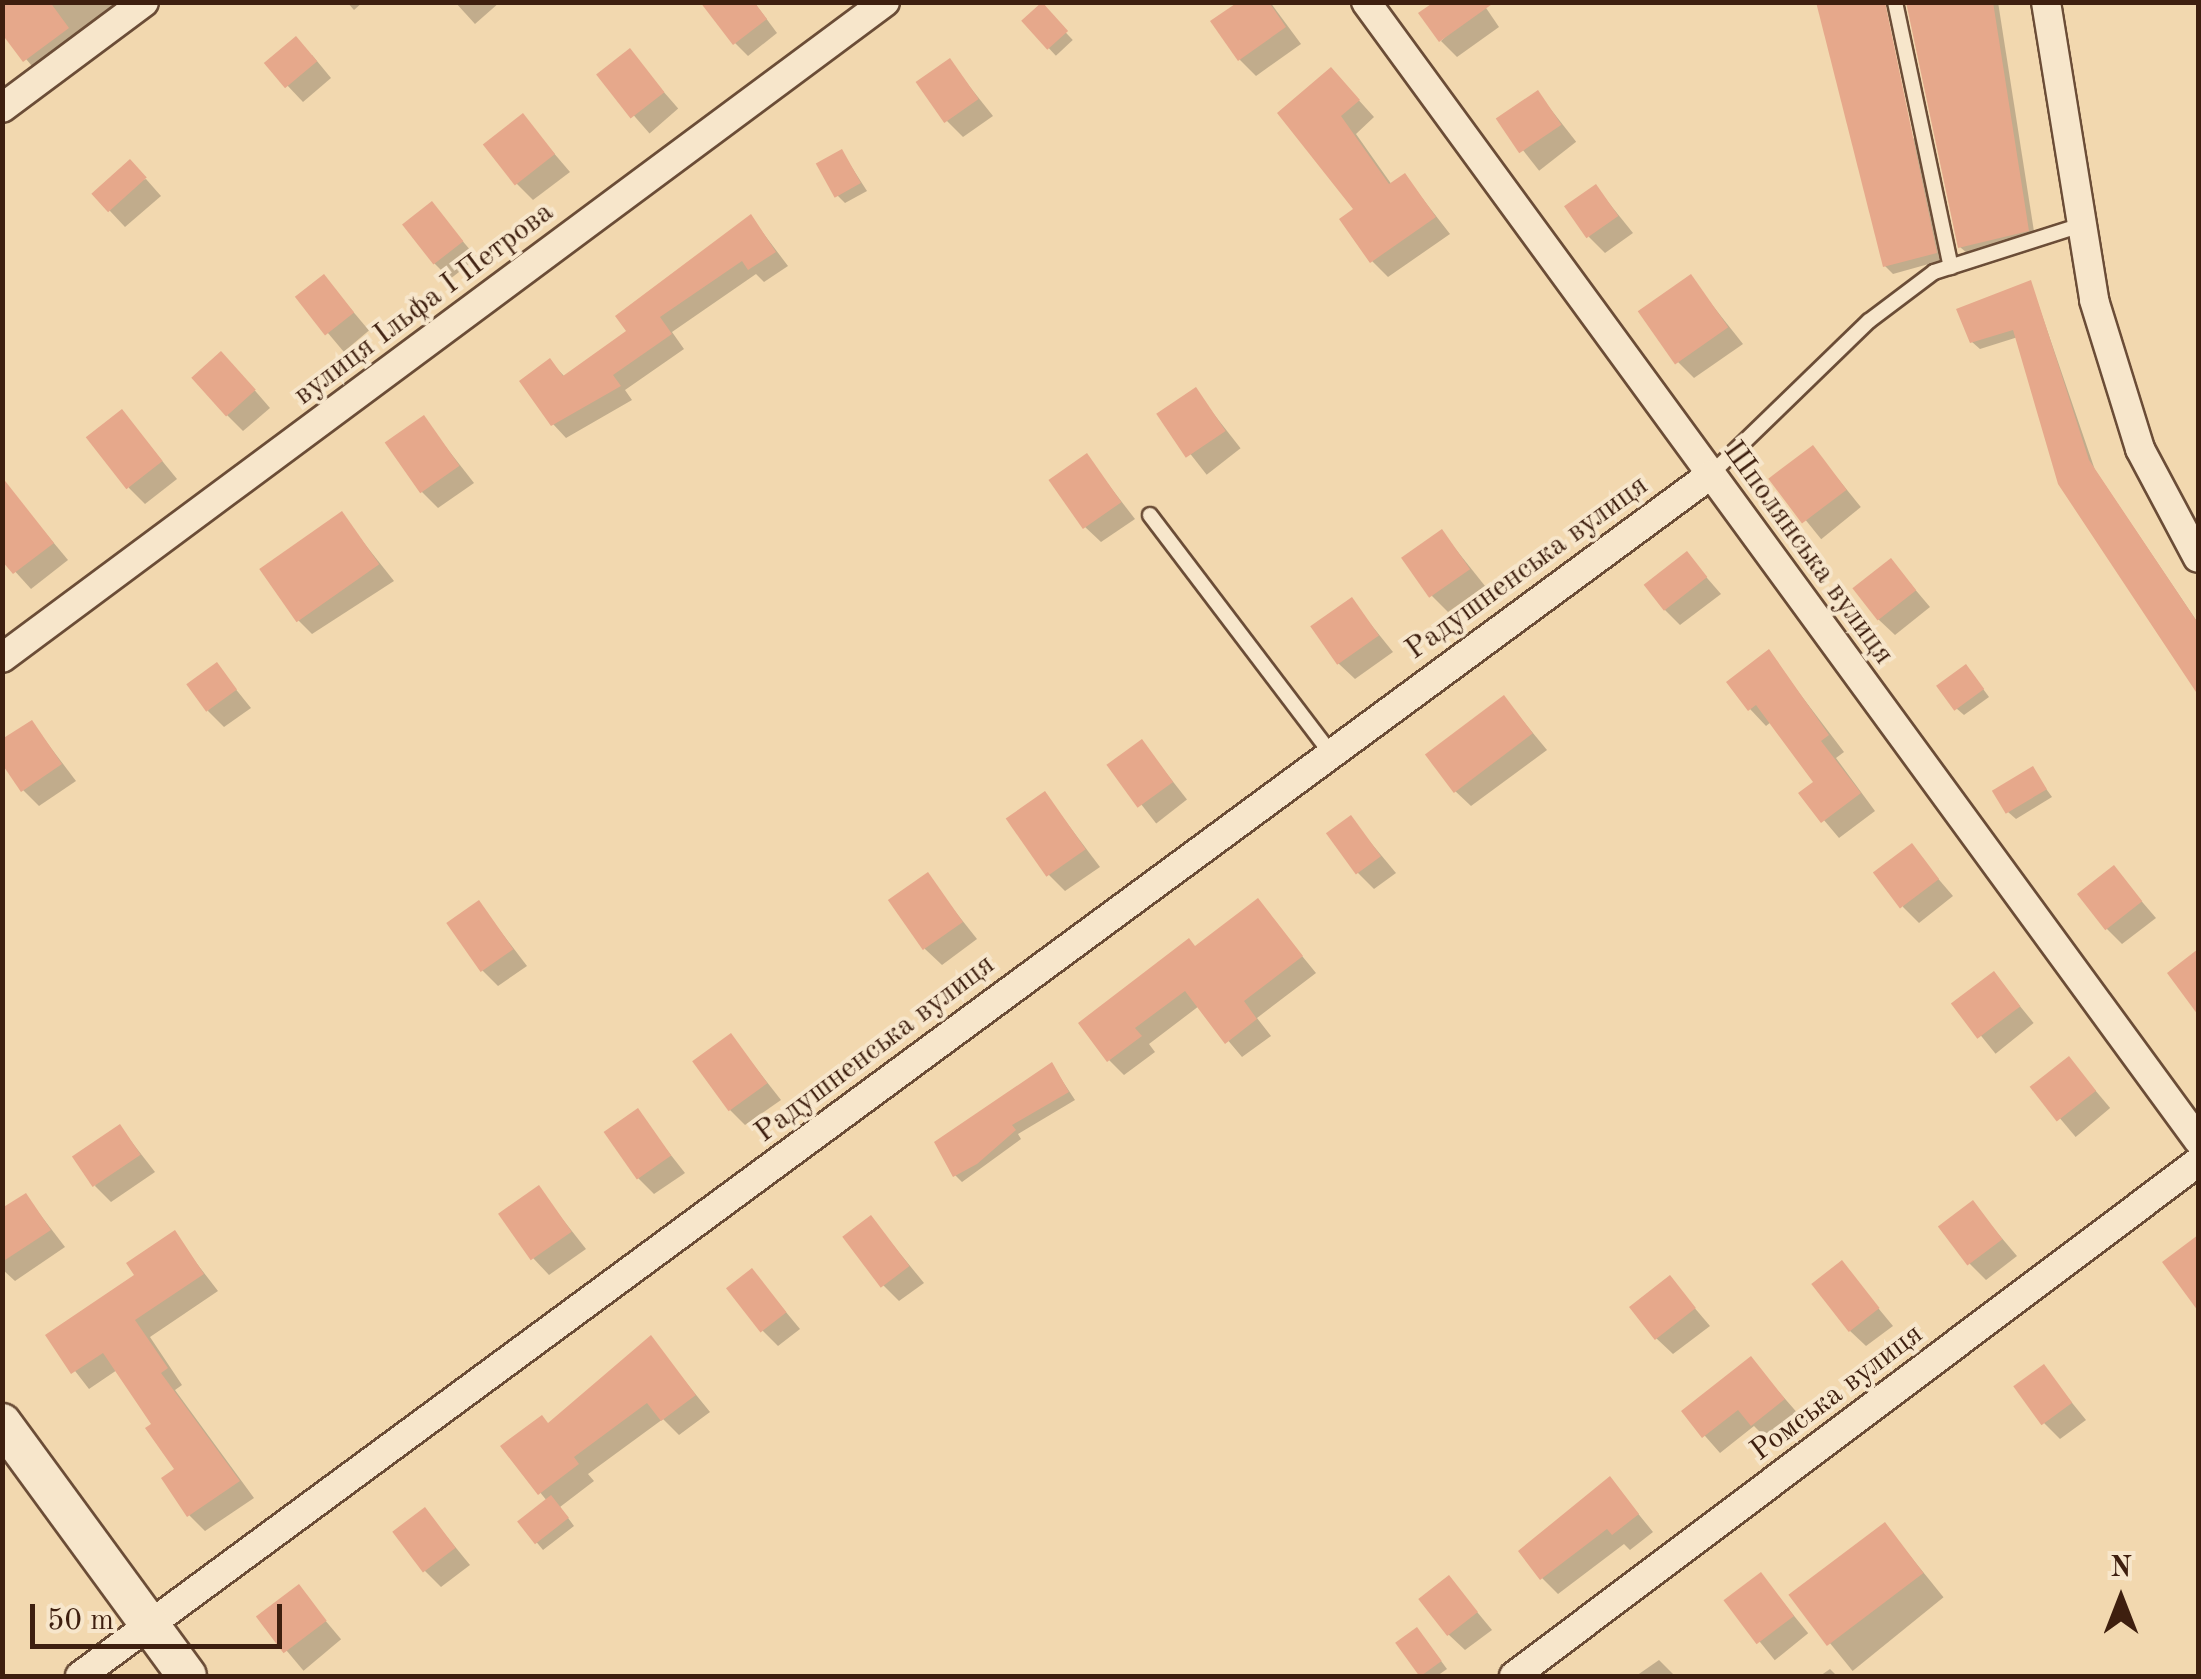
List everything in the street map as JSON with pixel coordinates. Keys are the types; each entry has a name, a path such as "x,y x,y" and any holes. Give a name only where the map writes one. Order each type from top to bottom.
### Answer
{"street":[{"path":"2,108 144,2"},
{"name":"вулиця Ільфа І Петрова","path":"2,658 885,2"},
{"name":"Шполянська вулиця","path":"1366,2 2198,1140"},
{"path":"2046,2 2078,226 2140,449 2198,558"},
{"name":"Радушненська вулиця","path":"80,1676 1710,475"},
{"name":"Ромська вулиця","path":"1514,1676 2198,1162"},
{"path":"2,1423 187,1676"}],"lane":[{"path":"1895,2 1951,267"},
{"path":"1710,475 1870,321 1951,267 2078,226"},
{"path":"1150,515 1330,752"}],"building":[{"path":"2,2 50,2 69,28 23,62 2,34"},
{"path":"700,2 754,2 767,19 733,45"},
{"path":"1042,2 1068,31 1047,50 1021,21"},
{"path":"1238,2 1269,2 1286,27 1238,61 1210,21"},
{"path":"1434,2 1495,2 1439,42 1418,13"},
{"path":"1816,2 1885,2 1937,253 1883,267"},
{"path":"1906,2 1993,2 2029,231 1958,248"},
{"path":"296,36 317,61 285,88 264,63"},
{"path":"630,48 664,92 631,119 596,74"},
{"path":"950,58 979,99 944,123 916,82"},
{"path":"1331,67 1360,100 1341,116 1389,184 1405,173 1436,217 1370,263 1339,219 1353,209 1277,113"},
{"path":"1538,90 1561,125 1519,153 1496,119"},
{"path":"523,113 555,154 515,185 483,144"},
{"path":"842,149 861,183 835,198 816,164"},
{"path":"130,159 147,178 108,212 91,194"},
{"path":"1596,184 1618,216 1586,238 1564,206"},
{"path":"432,201 463,241 433,265 402,224"},
{"path":"751,214 776,252 748,270 742,261 660,317 672,334 613,375 621,386 551,426 519,381 550,358 563,376 626,331 615,316"},
{"path":"324,274 354,313 325,335 295,297"},
{"path":"1691,274 1728,327 1675,365 1638,311"},
{"path":"2031,280 2089,460 2198,623 2198,695 2058,484 2013,330 1970,343 1956,309"},
{"path":"221,351 256,390 226,416 191,378"},
{"path":"1196,387 1226,431 1186,458 1156,414"},
{"path":"122,409 163,461 126,489 86,437"},
{"path":"424,415 460,466 420,493 385,443"},
{"path":"1813,445 1847,490 1802,523 1768,479"},
{"path":"1087,453 1121,502 1083,529 1048,480"},
{"path":"2,477 54,543 13,574 2,561"},
{"path":"342,511 379,564 297,622 259,569"},
{"path":"1442,529 1470,569 1429,598 1401,558"},
{"path":"1687,551 1707,577 1664,611 1644,585"},
{"path":"1891,558 1916,590 1878,620 1852,588"},
{"path":"1352,597 1379,636 1337,665 1310,626"},
{"path":"1769,649 1829,735 1821,741 1861,793 1821,823 1798,793 1813,782 1756,705 1748,711 1726,682"},
{"path":"217,662 237,690 206,712 186,684"},
{"path":"1966,664 1984,689 1954,711 1936,686"},
{"path":"1504,695 1533,733 1454,793 1425,755"},
{"path":"32,720 62,764 21,792 2,764 2,739"},
{"path":"1142,739 1173,782 1138,808 1106,765"},
{"path":"2033,766 2047,789 2006,814 1992,791"},
{"path":"1045,791 1086,849 1046,877 1006,819"},
{"path":"1351,815 1381,856 1356,874 1326,833"},
{"path":"1912,843 1939,879 1900,908 1873,872"},
{"path":"2114,865 2142,901 2105,930 2077,894"},
{"path":"928,872 963,922 923,950 888,900"},
{"path":"1258,898 1303,956 1244,1001 1257,1019 1225,1044 1185,991 1135,1028 1142,1036 1107,1062 1078,1023 1189,938 1195,946"},
{"path":"479,900 513,949 481,972 446,923"},
{"path":"2198,949 2198,1015 2167,973"},
{"path":"1994,971 2020,1006 1977,1039 1951,1003"},
{"path":"731,1033 767,1083 729,1111 692,1061"},
{"path":"2069,1056 2096,1091 2057,1121 2030,1087"},
{"path":"1052,1062 1069,1092 1012,1125 1016,1130 977,1164 953,1177 934,1142"},
{"path":"638,1108 671,1156 637,1180 604,1132"},
{"path":"120,1124 141,1155 93,1187 72,1156"},
{"path":"539,1185 572,1232 531,1260 498,1214"},
{"path":"26,1193 51,1230 2,1262 2,1208"},
{"path":"1973,1200 2002,1239 1967,1266 1938,1226"},
{"path":"871,1215 910,1266 881,1288 842,1237"},
{"path":"175,1230 204,1274 135,1320 168,1368 161,1373 240,1481 187,1517 161,1478 174,1469 145,1428 151,1424 103,1353 71,1374 45,1335 134,1275 126,1263"},
{"path":"2198,1235 2198,1311 2162,1262"},
{"path":"1842,1260 1880,1308 1849,1332 1811,1284"},
{"path":"752,1268 786,1312 760,1332 726,1288"},
{"path":"1670,1275 1696,1308 1655,1340 1629,1307"},
{"path":"651,1335 696,1395 661,1421 647,1403 574,1457 579,1464 538,1495 500,1446 542,1415 548,1423"},
{"path":"1751,1356 1785,1399 1751,1426 1738,1410 1702,1438 1681,1411"},
{"path":"2044,1364 2072,1403 2041,1425 2013,1386"},
{"path":"1610,1476 1639,1514 1612,1535 1607,1529 1540,1580 1518,1551"},
{"path":"551,1495 569,1518 535,1544 517,1521"},
{"path":"425,1507 456,1548 423,1572 392,1532"},
{"path":"1885,1522 1924,1573 1827,1646 1788,1595"},
{"path":"1761,1572 1794,1616 1757,1644 1723,1600"},
{"path":"1449,1575 1478,1612 1447,1636 1418,1599"},
{"path":"299,1584 327,1621 284,1653 256,1616"},
{"path":"1417,1627 1442,1661 1419,1676 1395,1643"}]}
